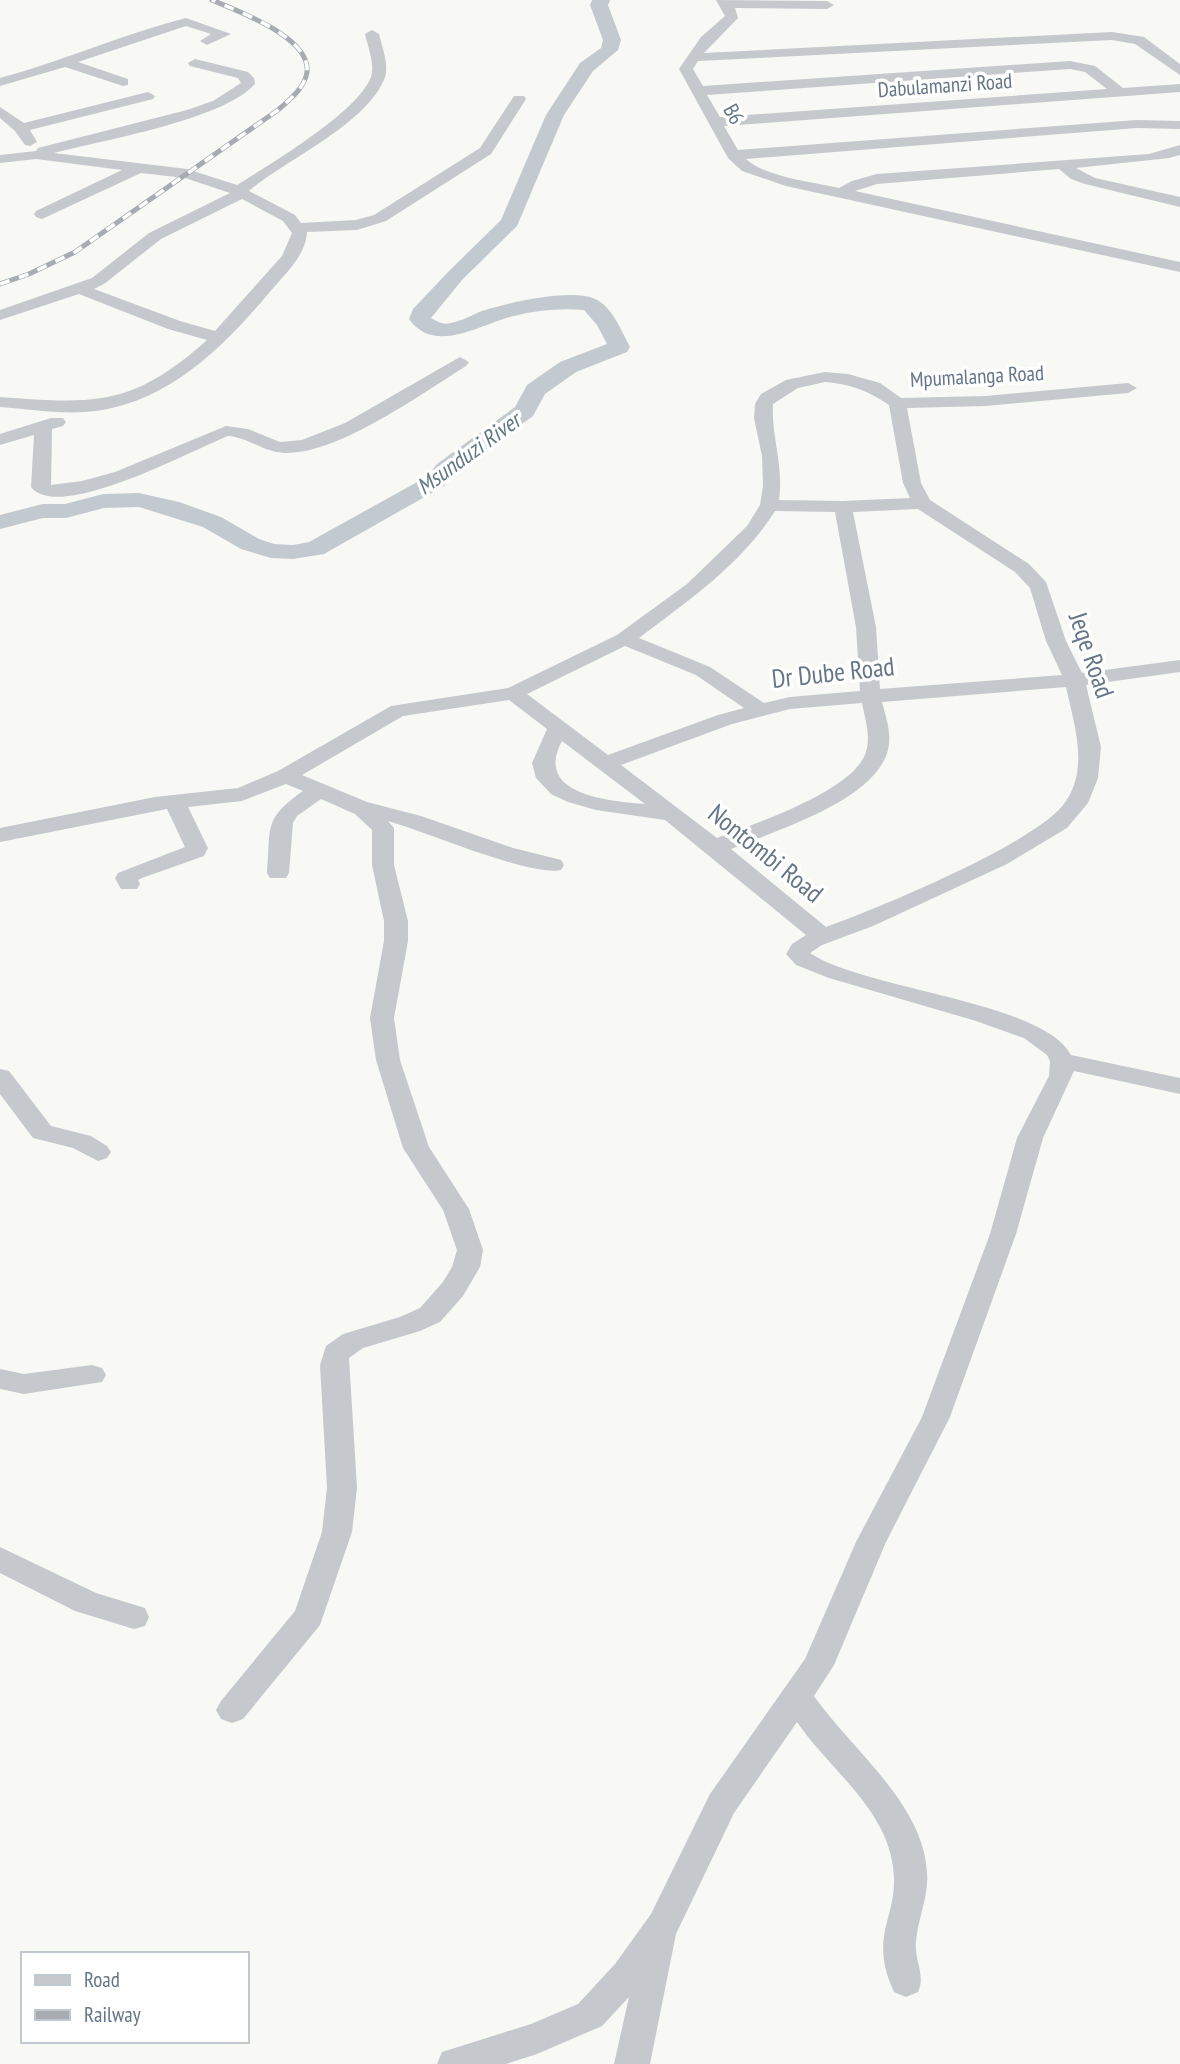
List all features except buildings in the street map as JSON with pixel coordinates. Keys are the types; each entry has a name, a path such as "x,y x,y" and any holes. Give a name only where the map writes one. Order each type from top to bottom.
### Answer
{"street":[{"path":"724,2 827,5"},
{"path":"692,57 731,18 732,15 724,2"},
{"path":"0,82 66,63 100,49 186,22 223,33 207,41"},
{"path":"0,315 80,289 110,274 155,236 240,192 293,155 359,102 375,84 379,68 372,34"},
{"path":"692,57 746,57 1112,36 1143,42 1180,71"},
{"name":"B6","path":"692,57 686,69 714,122 733,155 747,168 758,173 1180,267"},
{"path":"0,159 36,154 192,113 218,104 248,84 243,75 195,62"},
{"path":"66,63 123,82"},
{"path":"697,91 1075,65 1090,69 1121,93"},
{"name":"Dabulamanzi Road","path":"714,122 1180,88"},
{"path":"22,128 148,96"},
{"path":"298,228 356,225 380,218 486,151 519,99"},
{"path":"0,111 22,128 36,154"},
{"path":"733,155 1137,124 1180,125"},
{"path":"841,193 857,184 877,179 1149,158 1180,149"},
{"path":"0,440 73,418 93,407 123,400 146,390 179,369 220,338 299,242 298,228 289,218 240,192 187,174 36,154"},
{"path":"1062,164 1076,176 1090,181 1180,202"},
{"path":"42,214 140,168"},
{"path":"80,289 174,325 220,338"},
{"path":"43,426 40,486 49,490 69,488 105,481 160,462 226,430 282,448 323,440 407,395 460,362"},
{"name":"Mpumalanga Road","path":"769,505 772,485 771,456 763,418 767,398 792,384 835,377 874,387 897,403 986,401 1128,388"},
{"path":"0,402 93,407"},
{"path":"0,835 174,802 242,794 286,776 398,709 513,693 624,639 705,578 754,529 769,505 843,507 922,503 912,483 897,403"},
{"name":"Jeqe Road","path":"822,936 864,921 999,859 1059,823 1083,792 1090,760 1076,680 1056,641 1042,592 1034,579 1022,568 922,503"},
{"path":"716,847 811,805 847,785 867,769 873,760 878,738 876,709 871,695 867,643 843,507"},
{"path":"624,639 703,671 759,709"},
{"name":"Dr Dube Road","path":"606,763 725,719 790,703 1076,680 1180,666"},
{"name":"Nontombi Road","path":"513,693 716,847 822,936"},
{"name":"Nontombi Road","path":"559,728 543,760 545,774 555,787 584,801 674,814"},
{"path":"286,776 363,809 393,815 513,856 553,865"},
{"path":"278,873 282,823 288,811 319,789"},
{"path":"129,884 126,878 134,873 196,851 197,848 174,802"},
{"path":"232,1710 309,1616 337,1532 342,1488 334,1365 336,1353 353,1341 410,1324 430,1315 453,1289 469,1258 469,1240 459,1216 416,1147 388,1060 382,1018 396,941 395,912 383,865 383,828 363,809"},
{"path":"455,2064 537,2038 590,2015 627,1975 663,1925 722,1804 798,1698 818,1665 872,1542 936,1417 1011,1212 1030,1138 1061,1076 1062,1061 1050,1044 1012,1025 837,973 799,956 798,952 802,947 822,936"},
{"path":"1062,1061 1180,1086"},
{"path":"0,1077 42,1132 51,1136 81,1140 98,1152"},
{"path":"0,1379 24,1384 92,1375"},
{"path":"0,1559 86,1602 134,1617"},
{"path":"798,1698 827,1739 883,1802 903,1838 910,1864 911,1884 909,1906 899,1940 900,1961 906,1981"},
{"path":"632,2064 663,1925"}],"waterway":[{"name":"Msunduzi River","path":"0,522 43,511 66,511 103,501 139,500 170,507 212,522 250,544 271,551 315,549 436,481 445,469 525,411 535,390 568,367 619,347 607,323 590,304 550,303 524,307 450,330 433,328 420,319 421,314 455,276 510,222 555,115 586,67 609,50 612,40 599,5 601,0"}],"railway":[{"path":"0,284 29,274 75,252 278,110 300,88 307,72 305,59 297,48 270,27 212,0"}]}
